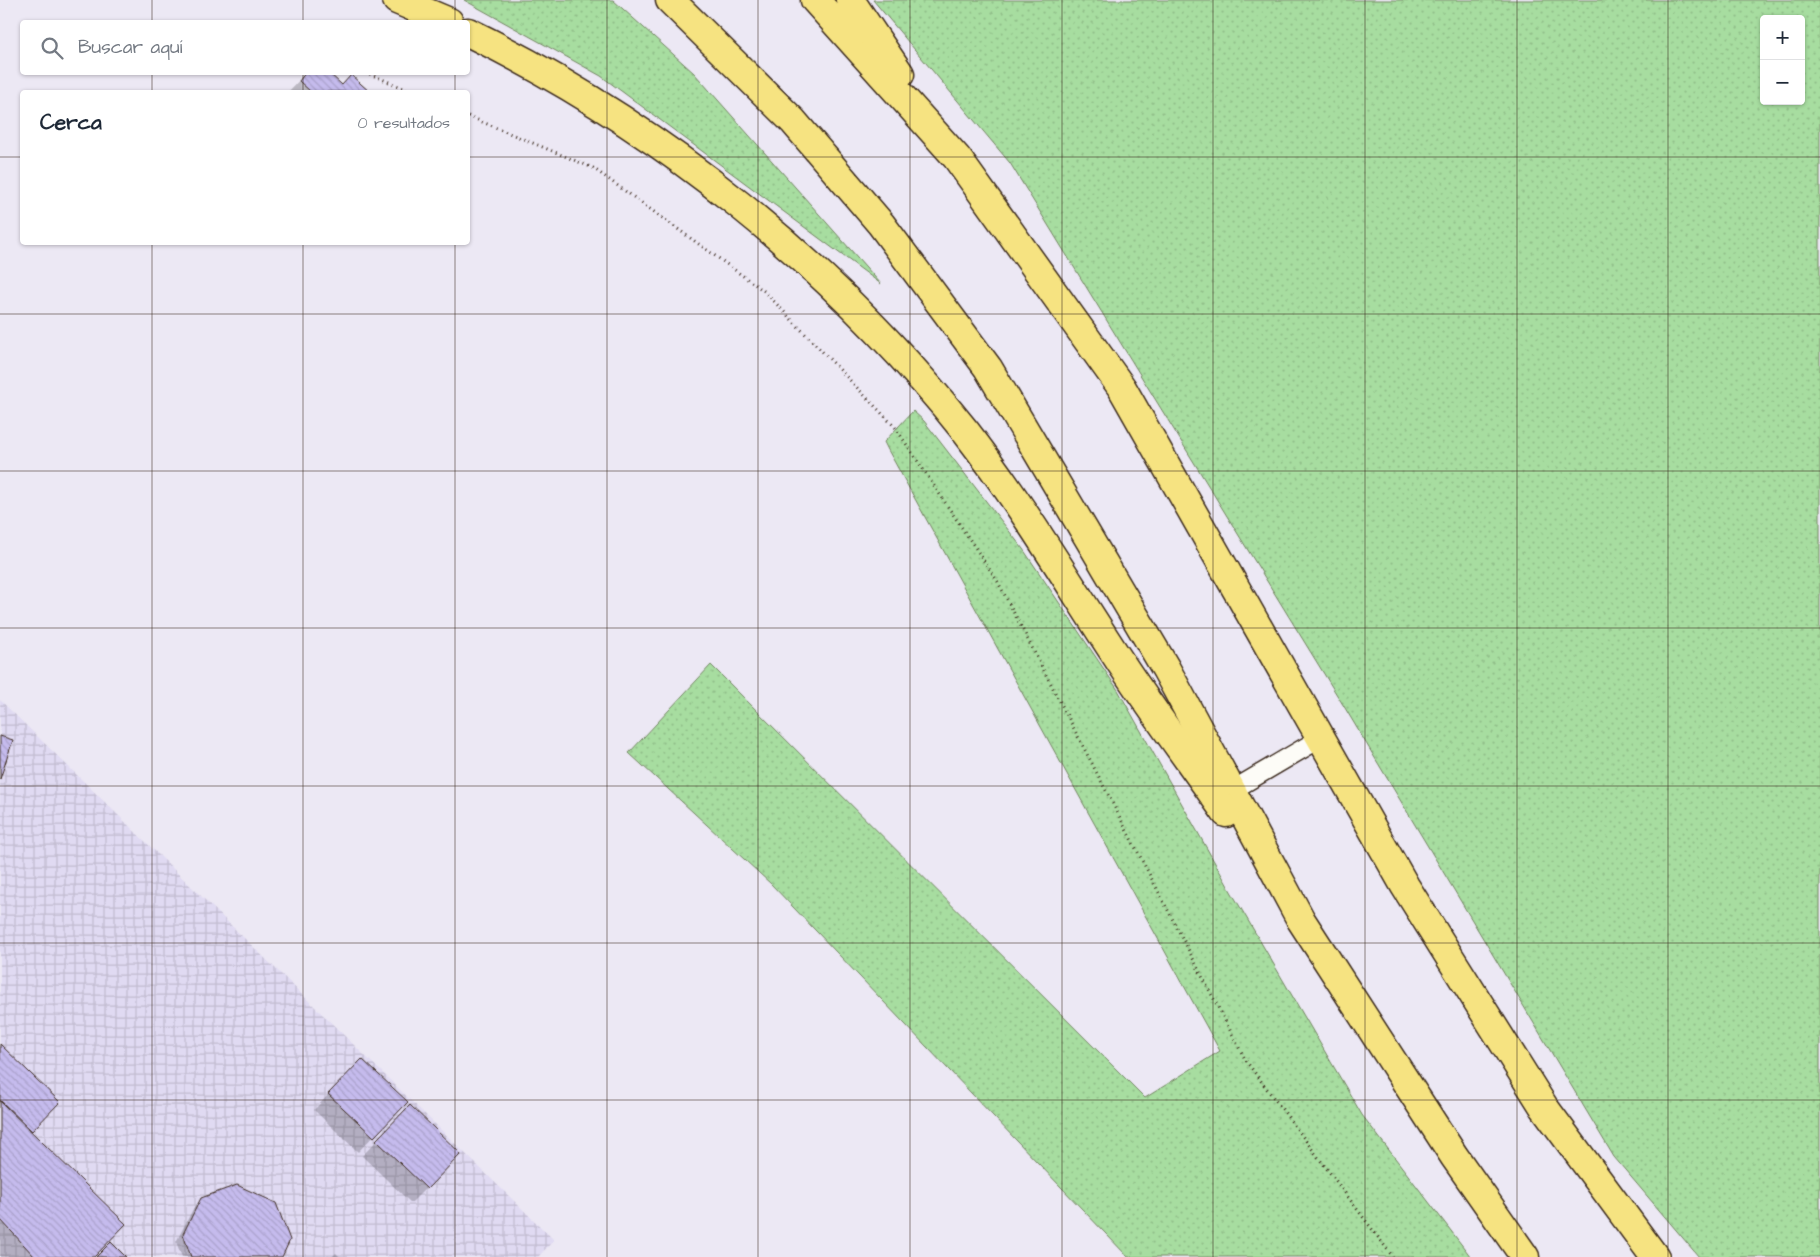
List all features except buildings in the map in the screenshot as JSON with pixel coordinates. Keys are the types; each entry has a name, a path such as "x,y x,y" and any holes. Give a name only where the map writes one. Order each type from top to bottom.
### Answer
{"highway":[{"path":"397,0 444,20"},
{"path":"670,0 793,121 881,224 988,368 1166,669 1301,920"},
{"path":"815,0 957,158"},
{"path":"850,0 957,158 1122,388 1404,886 1544,1107 1655,1257"},
{"path":"470,33 578,92 642,133 709,181 806,261 903,358 965,431 1006,486 1053,554 1114,653 1301,920 1454,1156 1525,1257"}],"lane":[{"path":"1231,792 1321,738"}],"path":[{"path":"372,75 408,90"},
{"path":"470,117 593,168 764,291 895,428 998,582 1246,1061 1394,1257"}],"shaded area":[{"path":"0,700 554,1240 538,1257 0,1257"}],"green space":[{"path":"464,0 613,0 694,73 881,284 601,76"},
{"path":"873,0 1820,0 1820,1257 1699,1257 1614,1157 1345,708 1010,163"},
{"path":"913,411 924,421 1023,549 1118,690 1229,888 1362,1115 1471,1257 1128,1257 771,884 629,753 711,665 1145,1098 1220,1051 884,442"}]}
